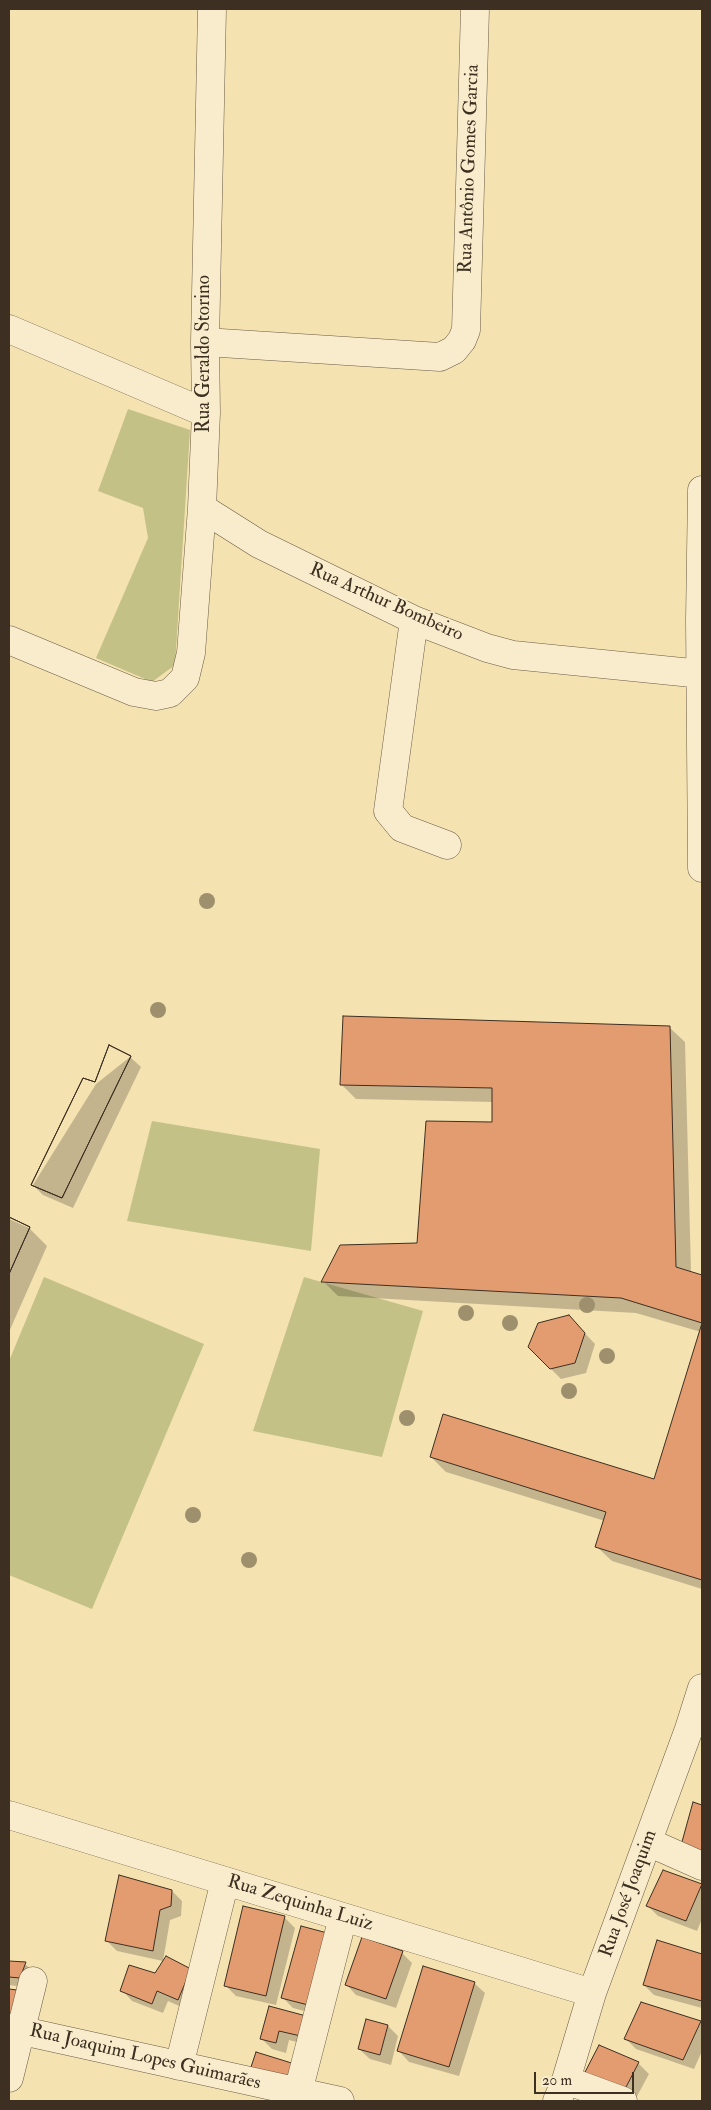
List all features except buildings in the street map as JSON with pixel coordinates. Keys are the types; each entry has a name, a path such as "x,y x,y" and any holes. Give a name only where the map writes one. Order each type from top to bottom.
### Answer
{"street":[{"name":"Rua Geraldo Storino","path":"9,640 134,692 156,696 170,693 185,678 191,654 202,508 206,413 205,342 212,9"},
{"name":"Rua Antônio Gomes Garcia","path":"205,342 440,357 454,350 462,340 466,330 475,9"},
{"path":"9,329 206,413"},
{"path":"702,490 702,868"},
{"name":"Rua Arthur Bombeiro","path":"202,508 259,544 414,620 487,648 513,655 701,674"},
{"path":"414,620 388,811 402,828 447,844"},
{"name":"Rua José Joaquim","path":"562,2091 592,1993 648,1842 696,1731 702,1688"},
{"name":"Rua Zequinha Luiz","path":"9,1815 592,1993"},
{"path":"648,1842 702,1866"},
{"path":"179,2066 226,1881"},
{"path":"298,2092 343,1917"},
{"path":"9,2078 15,2029 33,1981"},
{"name":"Rua Joaquim Lopes Guimarães","path":"15,2029 340,2101"},
{"path":"562,2091 623,2101"}],"shaded area":[{"path":"128,409 190,430 175,665 152,682 96,658 148,538 143,508 98,491"},
{"path":"152,1121 320,1149 311,1251 127,1221"},
{"path":"44,1277 204,1344 92,1609 9,1575 9,1361"},
{"path":"304,1277 423,1311 382,1457 253,1431"}]}
